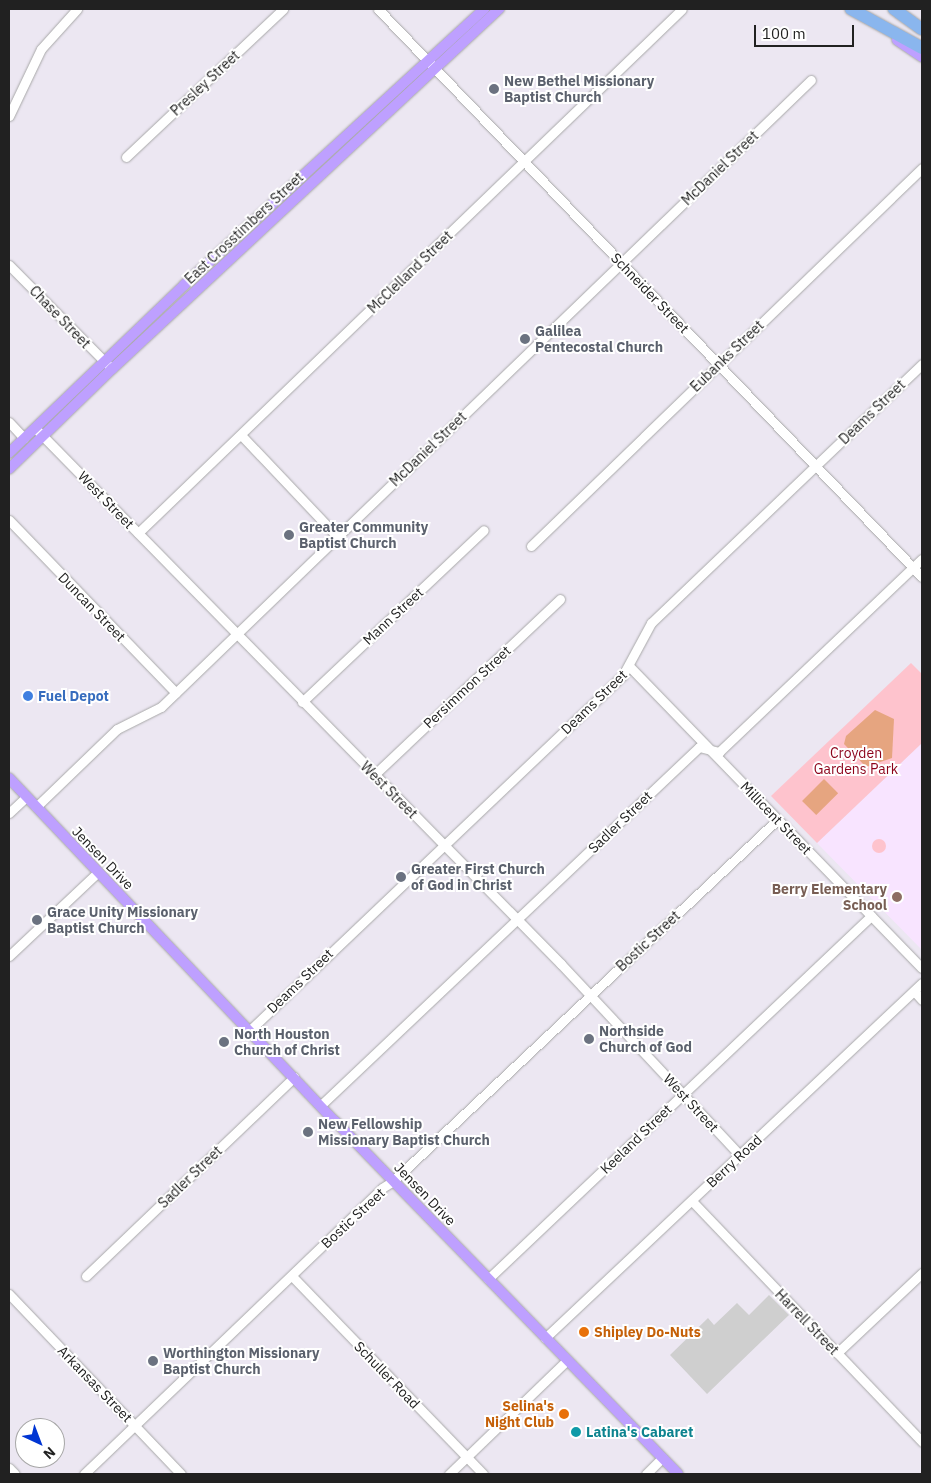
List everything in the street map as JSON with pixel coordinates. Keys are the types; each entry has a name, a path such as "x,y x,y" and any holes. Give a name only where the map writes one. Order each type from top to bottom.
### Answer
{"highway":[{"path":"851,9 922,48"},
{"path":"894,9 922,29"}],"main road":[{"name":"East Crosstimbers Street","path":"9,469 43,436 188,281 484,9"},
{"name":"East Crosstimbers Street","path":"9,453 108,365 197,291 436,70 499,9"},
{"path":"851,9 922,58"},
{"path":"368,116 376,126"},
{"path":"273,202 282,212"},
{"path":"188,281 197,291"},
{"name":"Jensen Drive","path":"9,778 566,1361 678,1474"}],"street":[{"path":"9,116 41,49 76,9"},
{"name":"Presley Street","path":"126,157 284,9"},
{"name":"Schneider Street","path":"378,9 922,577"},
{"name":"McClelland Street","path":"138,534 682,9"},
{"name":"McDaniel Street","path":"36,807 117,729 152,713 176,693 812,80"},
{"name":"Eubanks Street","path":"531,546 922,168"},
{"name":"Chase Street","path":"9,265 108,365"},
{"name":"Deams Street","path":"250,1030 630,667 643,633 651,623 922,364"},
{"path":"9,422 24,438"},
{"name":"West Street","path":"35,428 302,702 444,844 590,995 740,1155"},
{"path":"241,435 337,536"},
{"name":"Duncan Street","path":"9,520 176,693"},
{"name":"Mann Street","path":"302,702 484,530"},
{"name":"Sadler Street","path":"321,1105 699,746 719,752 922,559"},
{"name":"Persimmon Street","path":"374,775 560,599"},
{"name":"Millicent Street","path":"630,667 922,968"},
{"path":"9,813 26,797"},
{"name":"Bostic Street","path":"84,1474 777,820"},
{"path":"9,956 98,872"},
{"name":"Keeland Street","path":"488,1279 871,916"},
{"name":"Berry Road","path":"545,1338 922,983"},
{"path":"914,991 922,1000"},
{"name":"Sadler Street","path":"86,1276 294,1078"},
{"name":"Harrell Street","path":"692,1201 922,1442"},
{"path":"837,1353 922,1273"},
{"name":"Schuller Road","path":"292,1276 483,1474"},
{"name":"Arkansas Street","path":"9,1294 181,1474"},
{"path":"449,1474 566,1361"},
{"path":"646,1474 662,1458"},
{"path":"9,1468 15,1474"}],"shaded area":[{"path":"875,710 894,719 892,758 866,767 844,744 846,736"},
{"name":"Berry Elementary School","path":"922,743 922,950 817,843"},
{"path":"824,779 838,793 816,815 802,801"},
{"path":"769,1295 789,1315 707,1394 670,1355 708,1318 714,1325 737,1303 749,1315"}],"green space":[{"name":"Croyden Gardens Park","path":"911,663 922,674 922,743 817,843 771,796"},
{"path":"876,839 882,839 886,846 882,853 876,853 872,849 872,843"}],"place":[{"name":"New Bethel Missionary Baptist Church","path":"494,89"},
{"name":"Galilea Pentecostal Church","path":"525,339"},
{"name":"Greater Community Baptist Church","path":"289,535"},
{"name":"Fuel Depot","path":"28,696"},
{"name":"Greater First Church of God in Christ","path":"401,877"},
{"name":"Berry Elementary School","path":"897,897"},
{"name":"Grace Unity Missionary Baptist Church","path":"37,920"},
{"name":"Northside Church of God","path":"589,1039"},
{"name":"North Houston Church of Christ","path":"224,1042"},
{"name":"New Fellowship Missionary Baptist Church","path":"308,1132"},
{"name":"Shipley Do-Nuts","path":"584,1332"},
{"name":"Worthington Missionary Baptist Church","path":"153,1361"},
{"name":"Selina's Night Club","path":"564,1414"},
{"name":"Latina's Cabaret","path":"576,1432"}]}
